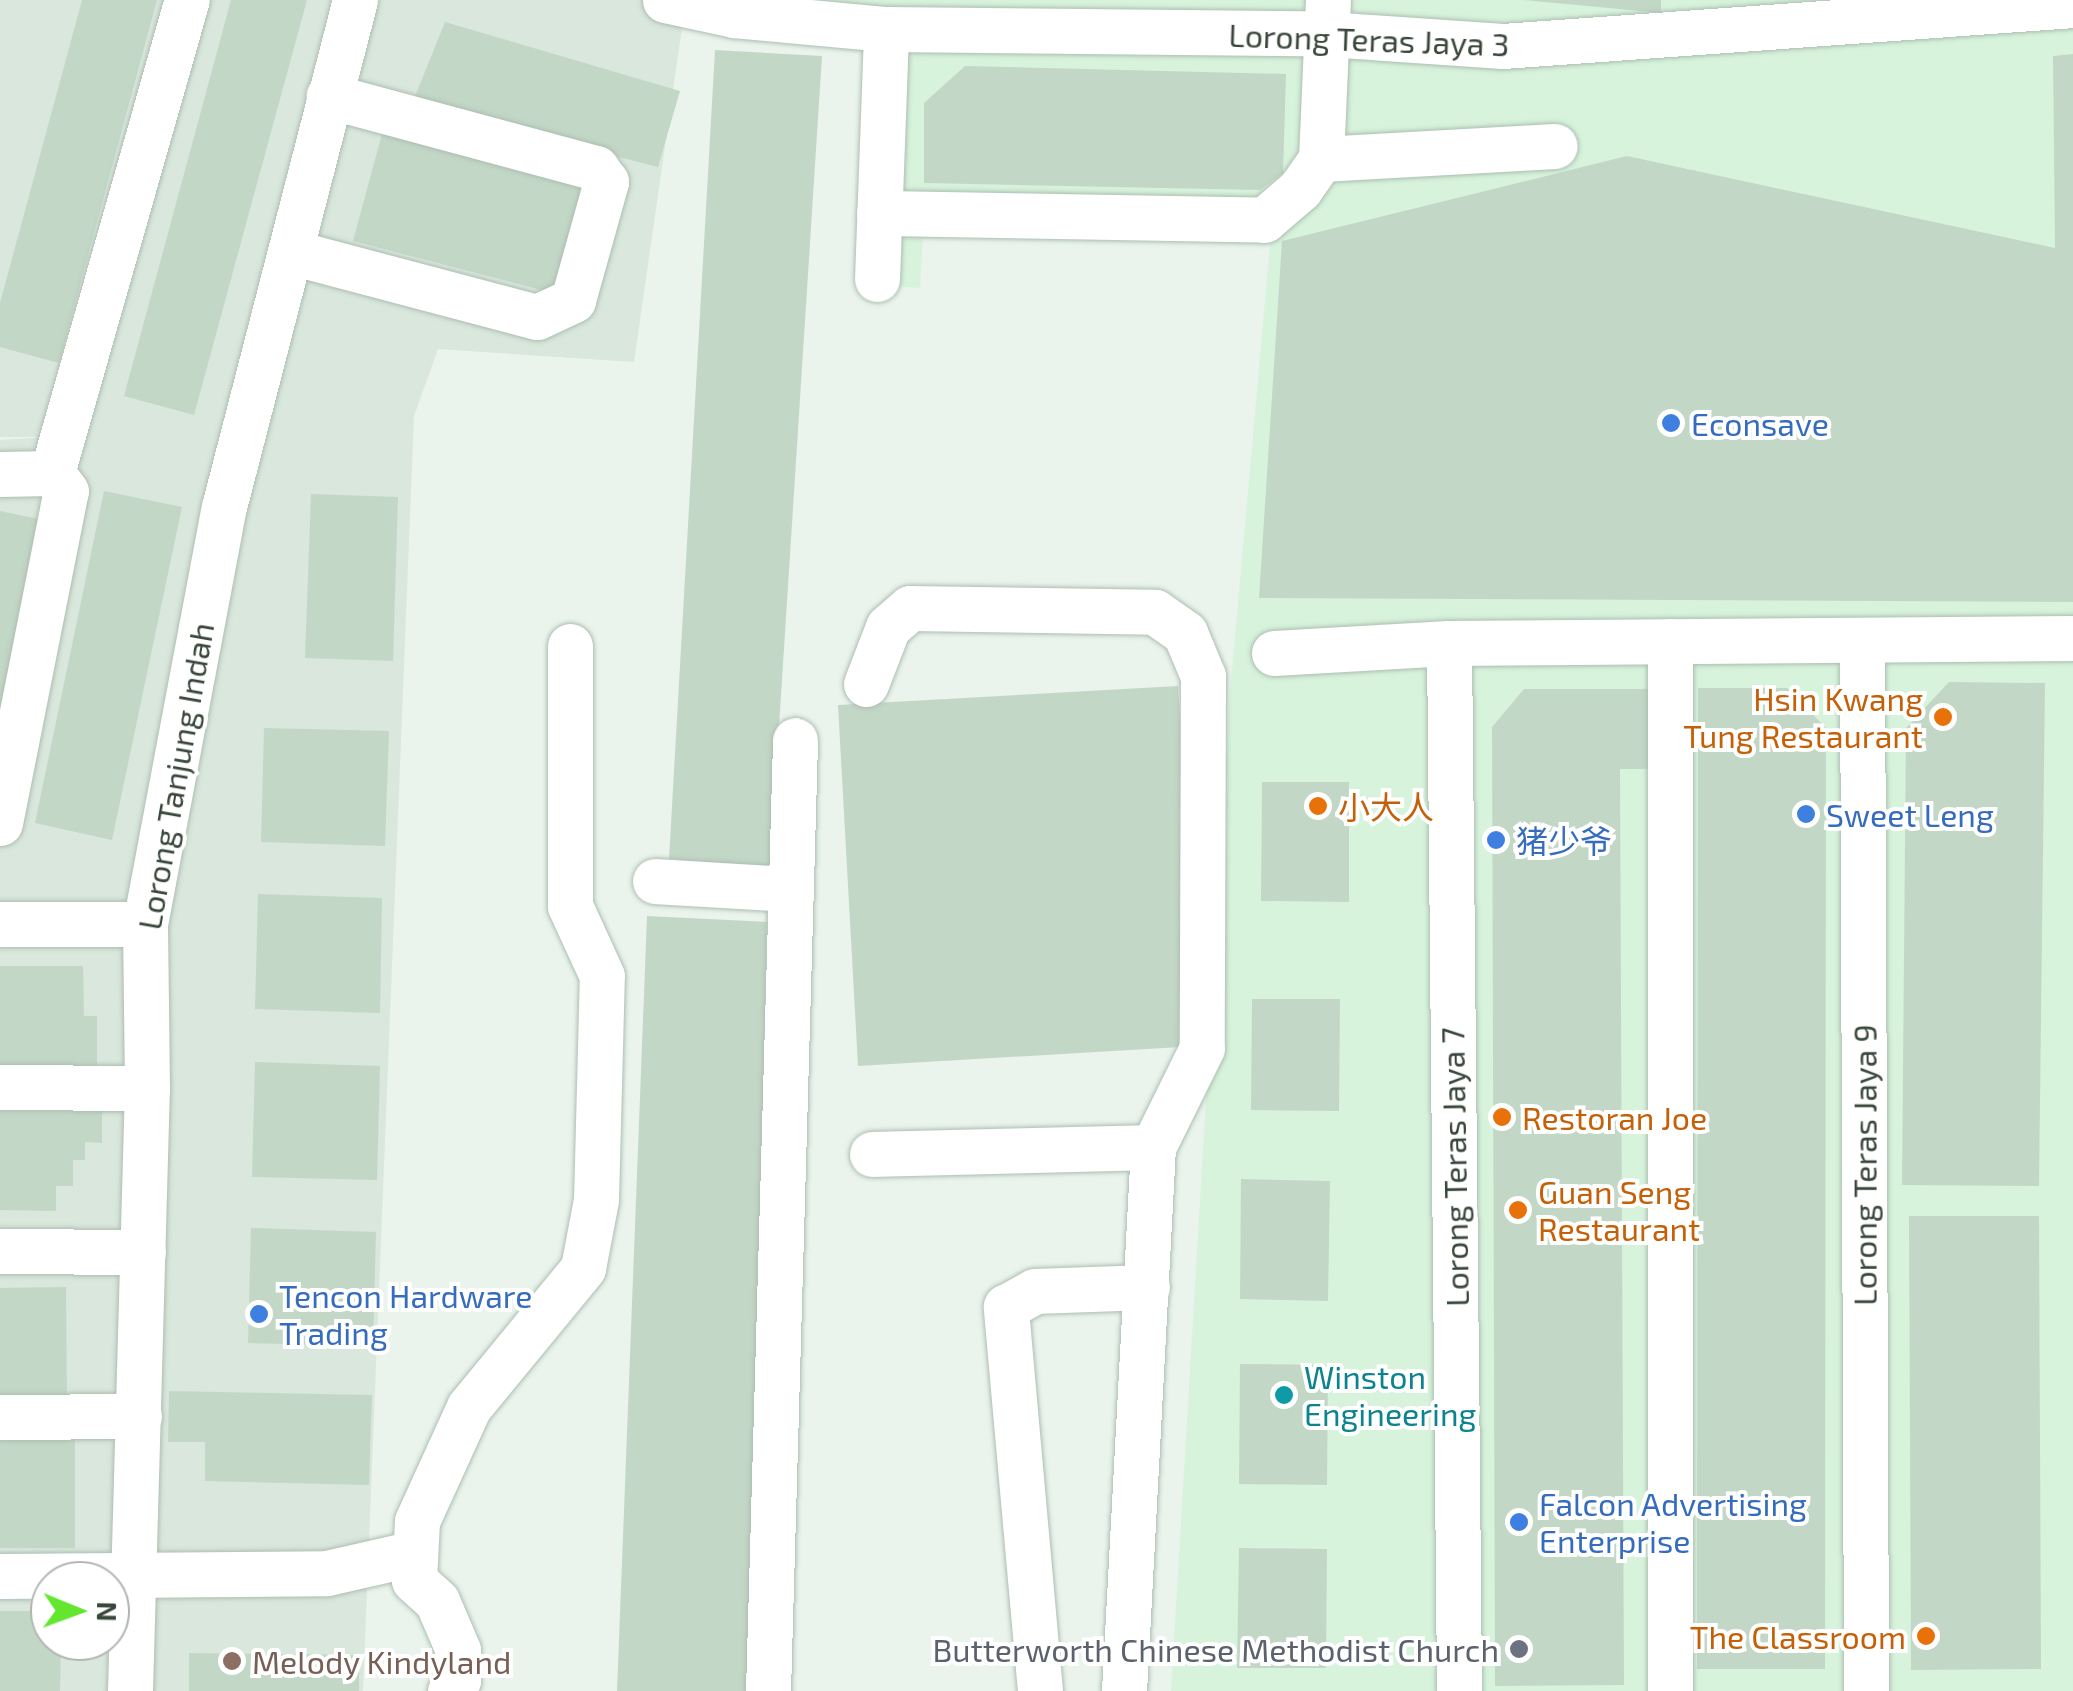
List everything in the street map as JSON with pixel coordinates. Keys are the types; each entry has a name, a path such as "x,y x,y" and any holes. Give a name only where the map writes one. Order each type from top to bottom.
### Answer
{"street":[{"path":"52,473 187,0"},
{"name":"Lorong Tanjung Indah","path":"130,1691 147,1088 144,924 224,507 355,0"},
{"name":"Lorong Teras Jaya 3","path":"666,0 886,29 1327,17 1503,46 1678,17 2073,5"},
{"path":"879,213 1264,220 1300,189 1322,159 1327,17"},
{"path":"877,279 886,29"},
{"path":"291,252 537,317 572,300 606,182 596,168 329,96"},
{"path":"1322,159 1555,146"},
{"path":"0,474 52,473"},
{"path":"0,823 66,491 52,473"},
{"path":"866,684 888,627 910,608 1155,612 1185,634 1203,676 1202,1048 1152,1147 1124,1691"},
{"path":"1274,653 1449,644 2073,638"},
{"name":"Lorong Teras Jaya 9","path":"1862,640 1866,1691"},
{"path":"1670,641 1670,1691"},
{"name":"Lorong Teras Jaya 7","path":"1449,644 1460,1691"},
{"path":"450,1691 458,1680 458,1650 437,1601 414,1580 417,1521 469,1407 583,1268 596,1200 602,976 570,906 570,646"},
{"path":"768,1691 795,740"},
{"path":"655,881 790,889"},
{"path":"0,924 144,924"},
{"path":"0,1087 147,1088"},
{"path":"872,1154 1152,1147"},
{"path":"0,1251 144,1252"},
{"path":"1040,1691 1006,1307 1035,1292 1147,1287"},
{"path":"0,1417 139,1416"},
{"path":"0,1576 327,1573 414,1553"}],"shaded area":[{"path":"0,0 686,0 634,362 438,349 414,416 363,1691 0,1691 0,440 47,437 0,437"},
{"path":"736,0 2073,0 2073,1691 1171,1691 1230,693 1270,244 923,234 920,288 877,285 886,29"}],"building":[{"path":"82,0 157,0 59,363 0,347 0,303"},
{"path":"231,0 307,0 194,415 124,396"},
{"path":"1524,0 1661,0 1661,13"},
{"path":"445,22 680,91 658,167 412,104"},
{"path":"715,50 822,56 770,867 669,859"},
{"name":"Econsave","path":"2073,54 2073,602 1259,598 1282,241 1627,156 2055,248 2053,56"},
{"path":"965,66 1286,74 1283,173 1260,190 924,183 924,103"},
{"path":"385,123 586,177 553,293 353,241"},
{"path":"104,491 182,507 112,840 35,823"},
{"path":"311,494 398,497 393,661 305,658"},
{"path":"0,511 43,520 0,719"},
{"path":"1949,682 2045,683 2039,1186 1902,1185 1906,728"},
{"path":"1178,686 1198,1046 858,1066 838,705"},
{"path":"1698,688 1787,688 1826,728 1825,1669 1697,1669"},
{"path":"1524,689 1653,689 1653,769 1620,769 1624,1685 1495,1686 1492,727"},
{"path":"264,728 389,731 385,846 261,842"},
{"path":"1262,782 1349,782 1349,902 1261,901"},
{"path":"258,894 382,898 380,1013 255,1009"},
{"path":"647,916 767,922 750,1691 617,1691"},
{"path":"0,966 83,966 84,1016 97,1016 97,1075 0,1075"},
{"path":"1252,999 1340,999 1339,1111 1251,1110"},
{"path":"255,1062 380,1066 377,1180 252,1177"},
{"path":"0,1107 102,1107 102,1143 85,1142 85,1160 73,1160 73,1186 56,1186 56,1211 0,1210"},
{"path":"1241,1179 1330,1181 1328,1301 1240,1299"},
{"path":"1909,1216 2039,1216 2041,1669 1911,1670"},
{"path":"251,1228 376,1232 373,1346 248,1343"},
{"path":"66,1287 67,1402 0,1403 0,1288"},
{"path":"1240,1364 1328,1365 1327,1485 1239,1484"},
{"path":"169,1391 372,1395 369,1485 205,1481 205,1442 168,1442"},
{"path":"75,1433 75,1548 0,1548 0,1434"},
{"path":"1239,1548 1327,1549 1326,1668 1237,1668"},
{"path":"0,1611 30,1611 30,1661 61,1661 60,1691 0,1691"},
{"path":"189,1653 359,1655 359,1691 189,1691"}],"place":[{"name":"Econsave","path":"1671,423"},
{"name":"Hsin Kwang Tung Restaurant","path":"1943,717"},
{"name":"小大人","path":"1318,806"},
{"name":"Sweet Leng","path":"1806,814"},
{"name":"猪少爷","path":"1496,840"},
{"name":"Restoran Joe","path":"1502,1117"},
{"name":"Guan Seng Restaurant","path":"1518,1210"},
{"name":"Tencon Hardware Trading","path":"259,1314"},
{"name":"Winston Engineering","path":"1284,1395"},
{"name":"Falcon Advertising Enterprise","path":"1519,1522"},
{"name":"The Classroom","path":"1926,1636"},
{"name":"Butterworth Chinese Methodist Church","path":"1519,1649"},
{"name":"Melody Kindyland","path":"232,1661"}]}
